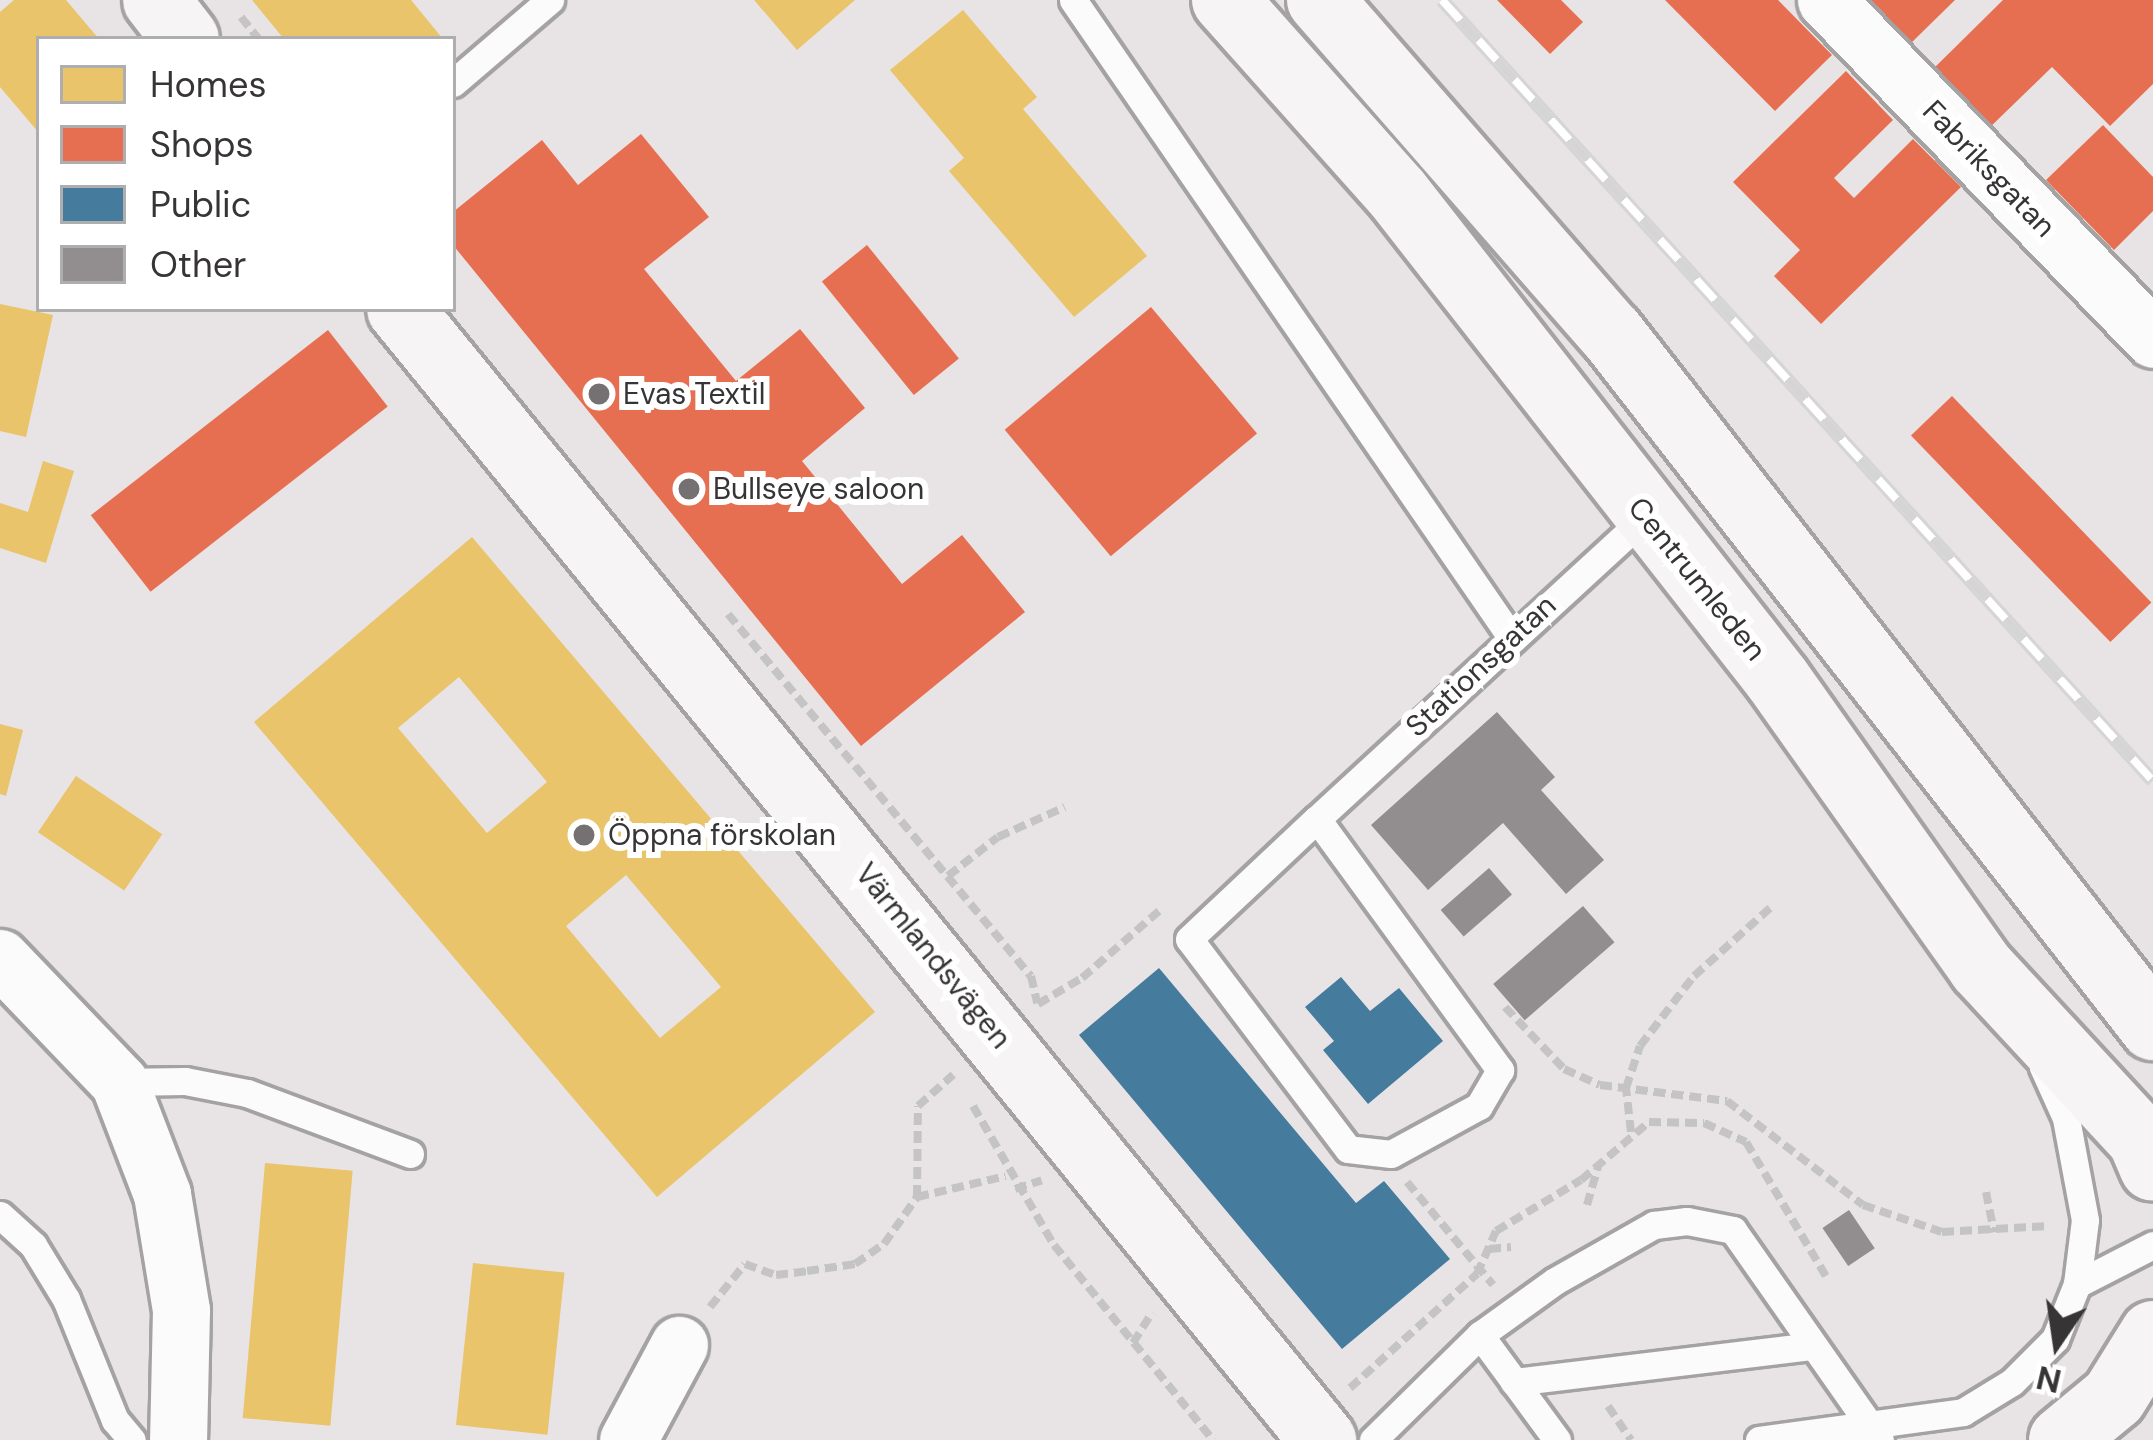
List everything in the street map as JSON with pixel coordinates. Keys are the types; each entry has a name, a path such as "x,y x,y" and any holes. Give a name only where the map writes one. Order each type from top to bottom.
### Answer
{"street":[{"path":"155,0 184,36"},
{"name":"Centrumleden","path":"1225,0 1397,193 1778,680 2017,1012 2140,1140 2153,1168"},
{"path":"1320,0 1512,211 2153,1027"},
{"name":"Fabriksgatan","path":"1826,0 2153,338"},
{"name":"Värmlandsvägen","path":"403,312 1336,1414"},
{"path":"1647,516 1714,464"},
{"path":"0,958 118,1082 162,1194 181,1310 178,1440"},
{"path":"2062,1440 2114,1397 2153,1334"},
{"path":"628,1440 679,1345"}],"lane":[{"path":"456,80 550,0"},
{"path":"1073,0 1511,637"},
{"name":"Stationsgatan","path":"1391,1154 1348,1149 1189,939 1647,516"},
{"path":"1317,819 1500,1070 1479,1106 1391,1154"},
{"path":"1759,1440 1873,1431 1963,1412 2012,1382 2055,1339 2078,1284 2085,1220 2066,1118 2017,1012"},
{"path":"118,1082 185,1082 247,1093 410,1154"},
{"path":"0,1215 33,1245 66,1299 115,1420 132,1440"},
{"path":"1373,1440 1480,1335 1654,1225 1687,1221 1733,1229 1873,1431"},
{"path":"2078,1284 2153,1245"},
{"path":"1480,1335 1557,1440"},
{"path":"1514,1382 1812,1346"}],"path":[{"path":"721,606 1031,976 1037,1005"},
{"path":"948,876 998,838 1066,806"},
{"path":"1631,1132 1626,1088 1660,1015 1770,908"},
{"path":"679,1345 745,1264 776,1275 855,1264 884,1244 917,1197 918,1106 957,1071 1006,1176 1213,1440"},
{"path":"1626,1088 1727,1101 1863,1205 1942,1232 1994,1232 2085,1220"},
{"path":"1391,1154 1477,1274 1513,1298"},
{"path":"1586,1205 1598,1167"},
{"path":"917,1197 1006,1176"},
{"path":"1986,1192 1994,1232"},
{"path":"1791,1246 1816,1251"},
{"path":"1488,1250 1511,1247"},
{"path":"1336,1414 1477,1274"},
{"path":"1133,1342 1159,1300"},
{"path":"1612,1412 1630,1410"}],"building: Homes":[{"path":"14,0 66,0 96,36 36,36 36,129 0,87 0,12"},
{"path":"252,0 411,0 441,36 282,36"},
{"path":"754,0 855,0 797,50"},
{"path":"963,10 1037,97 1023,109 1147,256 1074,317 949,171 964,158 890,70"},
{"path":"0,304 53,315 26,437 0,431"},
{"path":"43,461 74,471 46,563 0,548 0,503 28,512"},
{"path":"472,537 875,1012 657,1197 254,722","holes":["459,677 547,782 487,833 398,728","626,875 721,987 660,1038 566,926"]},
{"path":"0,724 23,730 6,796 0,794"},
{"path":"76,776 162,834 124,891 38,832"},
{"path":"265,1163 353,1171 330,1426 243,1418"},
{"path":"473,1263 564,1273 547,1435 456,1425"}],"building: Shops":[{"path":"1497,0 1561,0 1583,22 1550,54"},
{"path":"1665,0 1778,0 1832,55 1775,111"},
{"path":"1862,0 1955,0 1908,46"},
{"path":"2003,0 2153,0 2153,84 2110,126 2052,67 1985,132 1927,75"},
{"path":"1846,71 1893,120 1834,178 1854,198 1913,139 1961,187 1821,324 1774,276 1800,250 1733,182"},
{"path":"2103,125 2153,177 2153,211 2114,250 2046,180"},
{"path":"641,134 709,217 644,269 736,381 800,329 865,408 802,461 902,584 962,535 1025,612 861,746 456,249 456,210 542,140 578,185"},
{"path":"867,245 959,358 914,395 822,282"},
{"path":"1151,307 1257,433 1111,556 1005,430"},
{"path":"328,330 388,406 151,592 91,515"},
{"path":"1952,396 2151,602 2110,642 1911,436"}],"building: Public":[{"path":"1159,968 1356,1203 1384,1181 1450,1259 1342,1349 1079,1035"},
{"path":"1341,977 1370,1011 1399,988 1443,1041 1368,1104 1323,1050 1334,1041 1305,1007"}],"building: Other":[{"path":"1497,712 1555,777 1541,790 1604,860 1566,894 1503,823 1428,890 1371,825"},
{"path":"1489,868 1512,894 1464,936 1441,910"},
{"path":"1583,906 1614,942 1525,1020 1493,984"},
{"path":"1849,1210 1875,1248 1848,1266 1822,1228"}],"railway":[{"path":"1442,0 2153,781"}],"place":[{"name":"Evas Textil","path":"599,394"},
{"name":"Bullseye saloon","path":"689,489"},
{"name":"Öppna förskolan","path":"584,835"}]}
